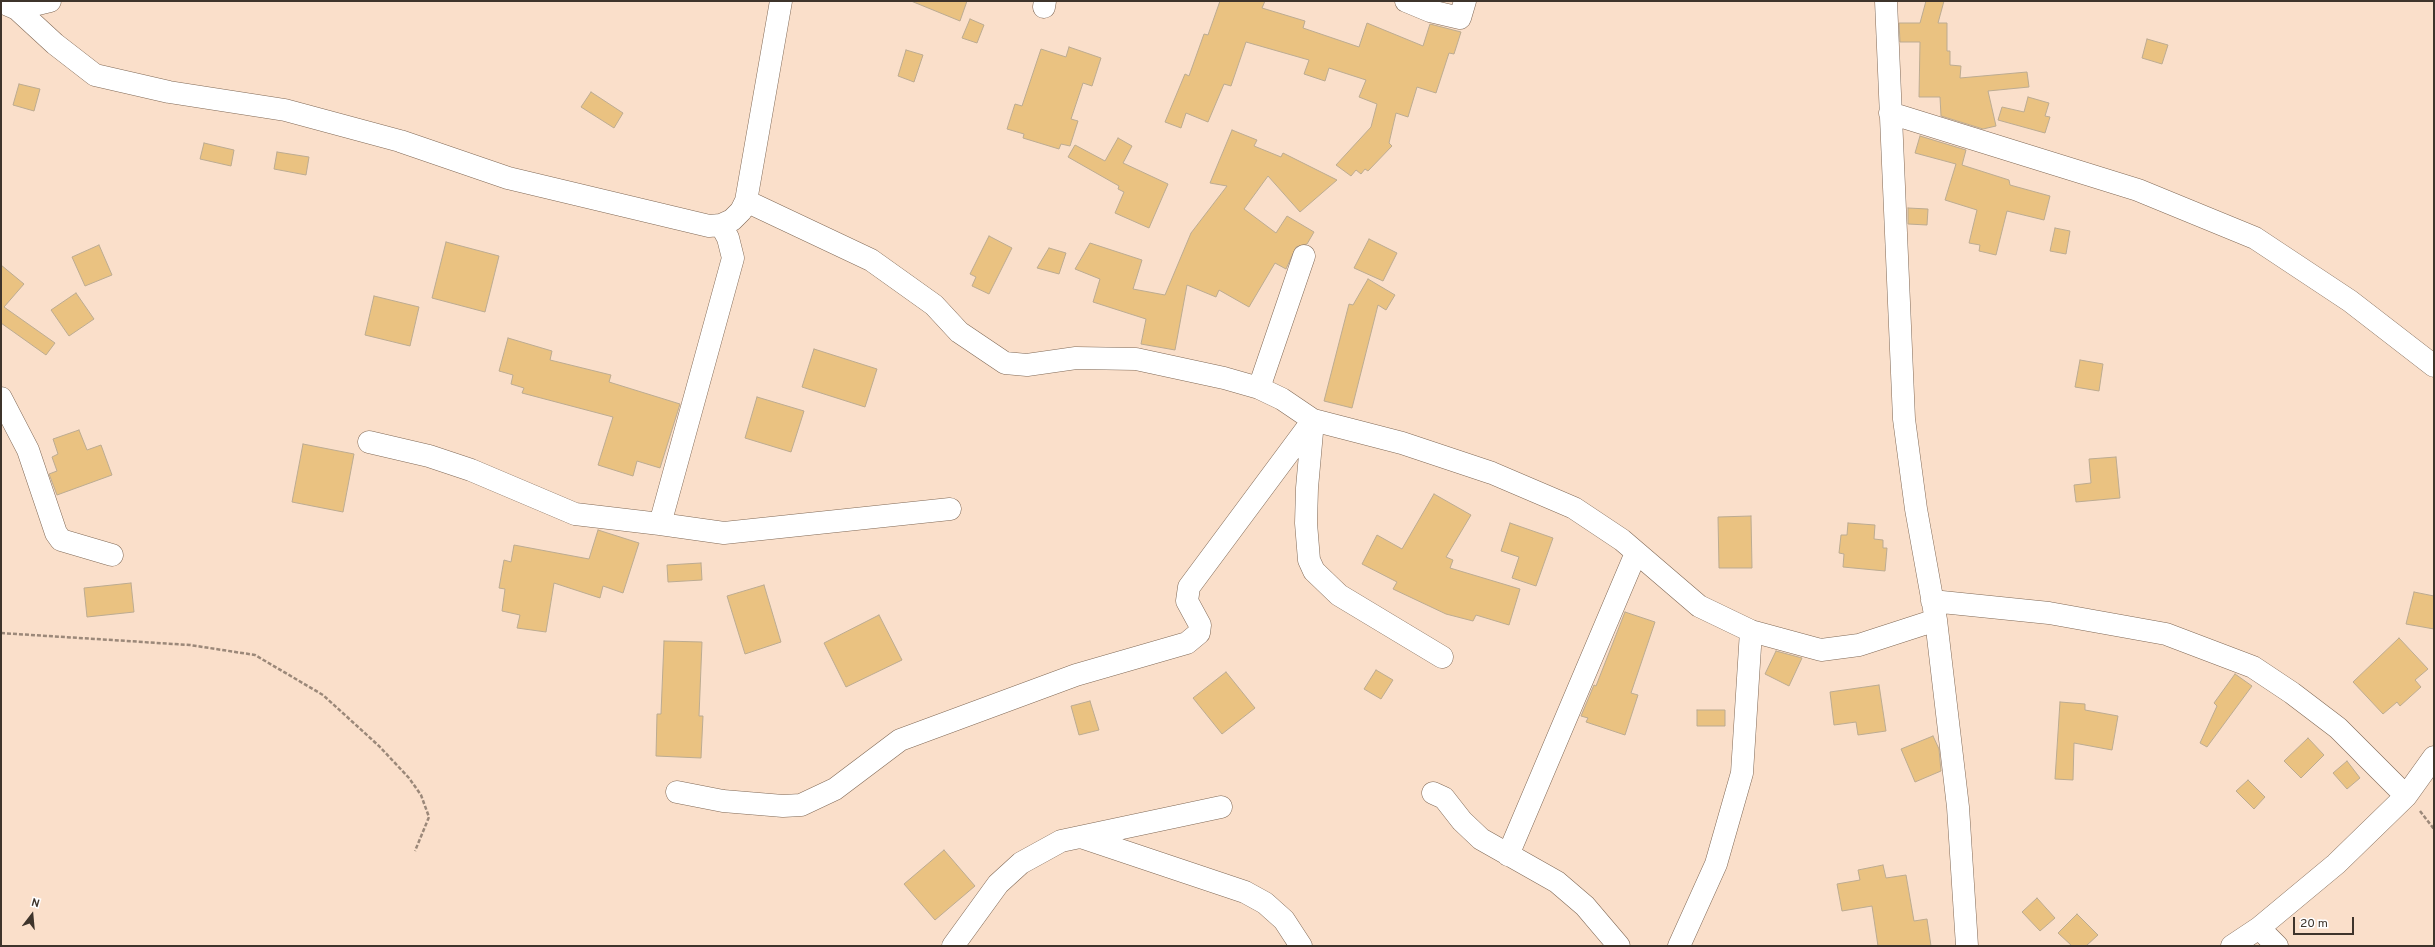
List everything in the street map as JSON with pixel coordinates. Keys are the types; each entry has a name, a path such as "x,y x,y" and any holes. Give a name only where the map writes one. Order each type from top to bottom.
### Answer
{"street":[{"path":"9,6 50,1"},
{"path":"9,6 95,75 169,92 285,110 400,141 515,180 709,226 721,225 732,220 741,211 746,200 781,1"},
{"path":"1406,1 1430,11 1460,18 1465,1"},
{"path":"1886,1 1904,419 1916,509 1934,610 1958,807 1967,946"},
{"path":"1890,113 2138,190 2255,238 2350,301 2434,366"},
{"path":"746,200 871,260 934,305 959,332 1006,363 1027,365 1076,358 1136,359 1224,378 1259,388 1282,399 1313,420 1402,443 1492,473 1574,508 1599,523 1700,606 1751,631 1821,650 1859,645 1934,610 2049,613 2166,634 2253,667 2338,728 2406,796"},
{"path":"660,524 732,258 728,238 721,225"},
{"path":"1259,388 1304,256"},
{"path":"1,398 28,450 56,533 61,540 112,555"},
{"path":"1313,420 1307,488 1306,523 1309,560 1314,571 1339,596 1442,657"},
{"path":"678,792 723,801 784,806 801,805 835,789 900,740 1076,674 1187,643 1199,633 1200,625 1187,601 1189,587 1313,420"},
{"path":"369,442 429,456 471,470 575,514 724,533 950,509"},
{"path":"1508,855 1636,553"},
{"path":"1679,946 1716,864 1742,773 1751,631"},
{"path":"2232,946 2259,928 2336,864 2406,796 2434,757"},
{"path":"1433,794 1444,798 1462,821 1481,839 1557,882 1585,906 1619,946"},
{"path":"953,946 998,884 1021,863 1061,841 1221,807"},
{"path":"1080,837 1245,892 1265,903 1284,920 1301,946"},
{"path":"2259,928 2277,946"}],"path":[{"path":"1,633 190,645 255,655 323,695 379,746 409,778 421,796 429,817 416,851"}],"building":[{"path":"911,1 967,1 960,21"},
{"path":"1220,1 1265,1 1262,8 1305,21 1303,28 1359,47 1367,23 1423,46 1430,24 1461,32 1454,54 1449,53 1436,93 1417,87 1408,117 1396,113 1389,143 1392,146 1368,171 1365,169 1361,174 1356,170 1351,176 1336,165 1371,127 1377,104 1359,97 1366,80 1329,68 1325,81 1304,74 1309,60 1246,42 1231,86 1224,84 1208,122 1186,113 1181,128 1165,122 1185,74 1189,76 1204,34 1208,35"},
{"path":"1926,1 1944,1 1938,23 1947,23 1947,51 1950,51 1950,65 1961,66 1960,78 2027,72 2029,87 1988,91 1996,126 1983,129 1941,116 1940,97 1919,97 1920,42 1900,42 1899,23 1920,23"},
{"path":"970,19 984,25 977,43 962,38"},
{"path":"2147,39 2168,45 2162,64 2142,58"},
{"path":"1069,47 1101,58 1092,86 1083,83 1071,119 1078,121 1070,146 1061,144 1059,149 1023,138 1024,134 1007,129 1015,104 1022,106 1041,49 1066,57"},
{"path":"906,50 923,55 914,82 898,76"},
{"path":"19,84 40,89 34,111 13,105"},
{"path":"591,92 623,113 614,128 581,107"},
{"path":"2028,97 2049,103 2045,116 2050,117 2045,133 1998,120 2002,107 2024,112"},
{"path":"1232,130 1257,140 1254,146 1281,157 1283,153 1337,180 1300,212 1268,176 1244,209 1276,233 1287,216 1314,232 1307,244 1296,247 1286,269 1275,263 1249,307 1219,290 1216,297 1187,285 1175,350 1141,344 1146,319 1093,302 1100,279 1075,269 1090,243 1142,260 1133,289 1165,295 1191,233 1227,186 1210,183"},
{"path":"1920,136 1966,150 1962,165 2009,180 2010,185 2050,196 2044,220 2007,211 1996,255 1979,251 1980,245 1969,243 1977,210 1945,200 1956,164 1915,153"},
{"path":"1118,138 1132,146 1123,163 1168,184 1149,228 1115,213 1124,192 1118,189 1119,186 1068,157 1075,145 1105,161"},
{"path":"204,143 234,150 231,166 200,159"},
{"path":"277,152 309,157 306,175 274,169"},
{"path":"1908,208 1928,209 1927,225 1908,224"},
{"path":"2055,228 2070,231 2066,254 2050,251"},
{"path":"989,236 1012,248 989,294 972,286 976,277 970,274"},
{"path":"1369,239 1397,253 1383,281 1354,268"},
{"path":"446,242 499,256 485,312 432,298"},
{"path":"99,245 112,275 85,286 72,257"},
{"path":"1049,248 1066,253 1059,274 1037,268"},
{"path":"1,265 24,284 4,307 55,343 46,355 1,323"},
{"path":"1368,279 1395,295 1386,310 1378,305 1352,408 1324,401 1349,304 1353,305"},
{"path":"76,293 94,319 69,336 51,310"},
{"path":"374,296 419,307 410,346 365,335"},
{"path":"508,338 552,351 550,360 611,375 609,382 680,404 660,468 637,461 633,476 598,465 613,417 522,393 524,388 511,384 513,375 499,371"},
{"path":"814,349 877,369 865,407 802,387"},
{"path":"2080,360 2103,364 2099,391 2075,387"},
{"path":"757,397 804,411 791,452 745,438"},
{"path":"79,430 87,450 101,445 112,475 57,495 49,474 57,471 52,457 58,454 53,439"},
{"path":"303,444 354,454 343,512 292,502"},
{"path":"2116,457 2120,498 2076,502 2074,485 2091,483 2089,459"},
{"path":"1434,494 1471,515 1446,557 1453,560 1450,568 1520,589 1509,625 1476,615 1473,621 1446,614 1393,589 1397,582 1362,564 1377,535 1402,549"},
{"path":"1751,516 1752,568 1719,568 1718,517"},
{"path":"1510,523 1553,538 1536,586 1512,578 1519,557 1501,551"},
{"path":"1848,523 1875,525 1874,539 1883,540 1883,548 1887,548 1885,571 1843,567 1844,554 1839,553 1841,535 1847,535"},
{"path":"598,530 639,543 623,593 603,586 600,598 554,583 546,632 517,628 520,615 502,611 505,589 499,588 504,560 511,562 514,545 589,559"},
{"path":"701,563 702,580 668,582 667,565"},
{"path":"131,583 134,612 87,617 84,588"},
{"path":"764,585 781,642 745,654 727,596"},
{"path":"2414,592 2434,596 2434,629 2406,624"},
{"path":"1625,612 1655,622 1631,693 1638,695 1625,735 1586,722 1588,718 1581,716 1594,685 1596,686"},
{"path":"879,615 902,660 846,687 824,643"},
{"path":"2399,638 2428,669 2415,680 2421,687 2400,706 2397,702 2383,714 2353,682"},
{"path":"664,641 702,642 699,716 703,716 701,758 656,756 657,714 661,714"},
{"path":"1776,651 1802,658 1789,686 1765,674"},
{"path":"1376,670 1393,680 1381,699 1364,689"},
{"path":"1226,672 1255,708 1222,734 1193,698"},
{"path":"2235,674 2252,686 2207,747 2200,743 2217,706 2214,703"},
{"path":"1879,685 1886,731 1858,735 1856,722 1834,725 1830,692"},
{"path":"1090,701 1099,730 1079,735 1071,706"},
{"path":"2060,702 2085,704 2085,710 2118,716 2112,750 2074,743 2073,780 2055,779"},
{"path":"1697,710 1725,710 1725,726 1697,726"},
{"path":"1933,736 1939,749 1941,771 1915,782 1901,749"},
{"path":"2308,738 2324,755 2301,778 2284,761"},
{"path":"2347,761 2360,778 2347,789 2333,773"},
{"path":"2248,780 2265,797 2254,809 2236,791"},
{"path":"944,850 975,886 935,920 904,884"},
{"path":"1883,865 1886,878 1906,875 1914,921 1927,919 1931,946 1878,946 1872,906 1842,911 1837,884 1860,880 1858,870"},
{"path":"2037,898 2055,918 2040,931 2022,912"},
{"path":"2077,914 2098,935 2086,946 2072,946 2058,933"}]}
